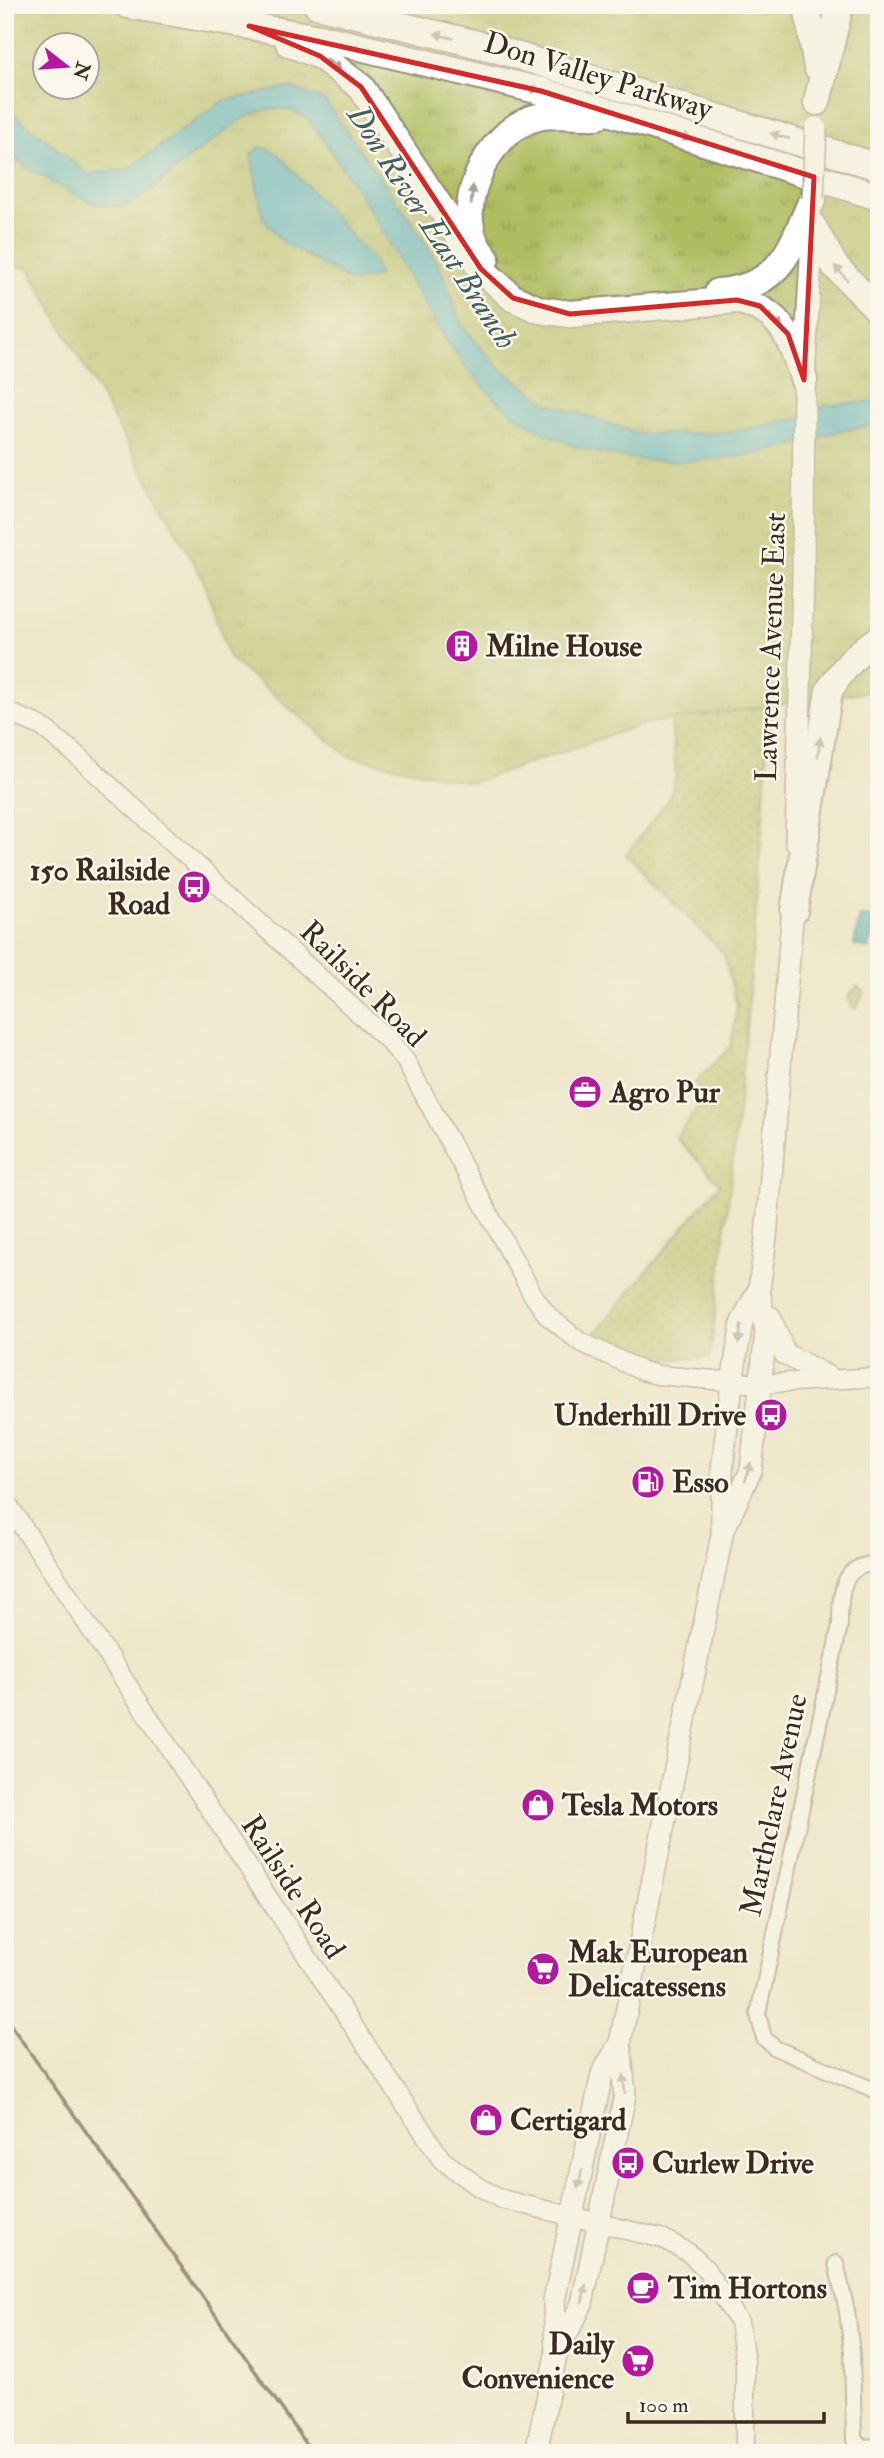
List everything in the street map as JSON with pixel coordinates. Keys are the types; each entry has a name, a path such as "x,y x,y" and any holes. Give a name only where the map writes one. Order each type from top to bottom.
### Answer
{"highway":[{"name":"Don Valley Parkway","path":"128,5 430,62 541,91 879,197"},
{"name":"Don Valley Parkway","path":"317,5 352,10 513,54 875,164"},
{"path":"807,5 817,67"},
{"path":"817,115 840,5"},
{"path":"249,26 320,56 361,87 481,269 513,298 540,310 570,314 737,300 760,306 775,317 788,334 804,380"},
{"path":"617,116 538,117 513,128 488,155 472,186 471,218 479,251 510,283 533,298 570,304 728,291 752,286 770,276 786,259 813,215"},
{"path":"813,215 835,266 879,312"},
{"path":"794,911 829,691 838,676 867,645 879,639"}],"main road":[{"name":"Lawrence Avenue East","path":"722,1535 751,1470 766,1332 759,1289 782,1068 794,911 805,488 804,380 821,5"},
{"name":"Lawrence Avenue East","path":"556,2355 582,2304 625,2095 620,2043 722,1535 722,1470 742,1322 759,1289"},
{"path":"759,1289 785,1354 830,1378"},
{"name":"Lawrence Avenue East","path":"536,2453 556,2355 554,2301 602,2074 620,2043"}],"street":[{"name":"Railside Road","path":"5,711 41,726 73,752 388,1040 405,1060 517,1270 548,1316 579,1341 642,1371 732,1382"},
{"path":"732,1382 760,1384 879,1377"},
{"name":"Railside Road","path":"5,1500 425,2139 448,2166 479,2187 516,2204 599,2223"},
{"name":"Marthclare Avenue","path":"879,1563 860,1563 852,1569 844,1587 840,1625 758,2014 764,2038 775,2048 879,2092"},
{"path":"599,2223 650,2235 675,2245 705,2268 724,2294 739,2322 743,2351 745,2453"},
{"path":"836,2263 848,2311 854,2439 861,2447 879,2446"}],"highlighted area":[{"path":"249,26 541,91 814,177 804,380 788,334 760,306 737,300 570,314 513,298 481,269 361,87 320,56"}],"green space":[{"path":"5,5 879,5 879,690 643,724 472,783 348,756 229,658 203,579 29,268 5,265"},
{"path":"769,706 746,1032 710,1357 645,1361 595,1333 720,1184 676,1138 704,1098 695,1083 731,1046 737,1007 724,954 626,855 669,799 676,776 671,720"},
{"path":"857,986 864,991 857,1008 853,1008 848,997"}],"water":[{"path":"291,87 325,101 414,225 440,267 462,325 497,366 548,403 641,434 726,433 805,417 825,405 879,401 879,426 841,431 759,453 697,460 635,459 560,440 516,416 480,383 450,345 373,215 319,133 303,116 289,110 276,109 252,115 218,137 145,195 119,206 91,201 23,165 11,151 6,133 5,107 87,174 127,170 223,101"},
{"path":"257,148 270,149 281,157 373,260 379,276 352,282 283,242 263,218 251,155"},
{"path":"860,916 875,919 869,949 854,945"}],"railway":[{"path":"5,2017 313,2453"}],"place":[{"name":"Milne House","path":"462,646"},
{"name":"150 Railside Road","path":"194,887"},
{"name":"Agro Pur","path":"585,1092"},
{"name":"Underhill Drive","path":"771,1415"},
{"name":"Esso","path":"648,1482"},
{"name":"Tesla Motors","path":"538,1805"},
{"name":"Mak European Delicatessens","path":"543,1969"},
{"name":"Certigard","path":"486,2120"},
{"name":"Curlew Drive","path":"628,2163"},
{"name":"Tim Hortons","path":"643,2288"},
{"name":"Daily Convenience","path":"638,2361"}],"water label":[{"name":"Don River East Branch","path":"432,227"}]}
